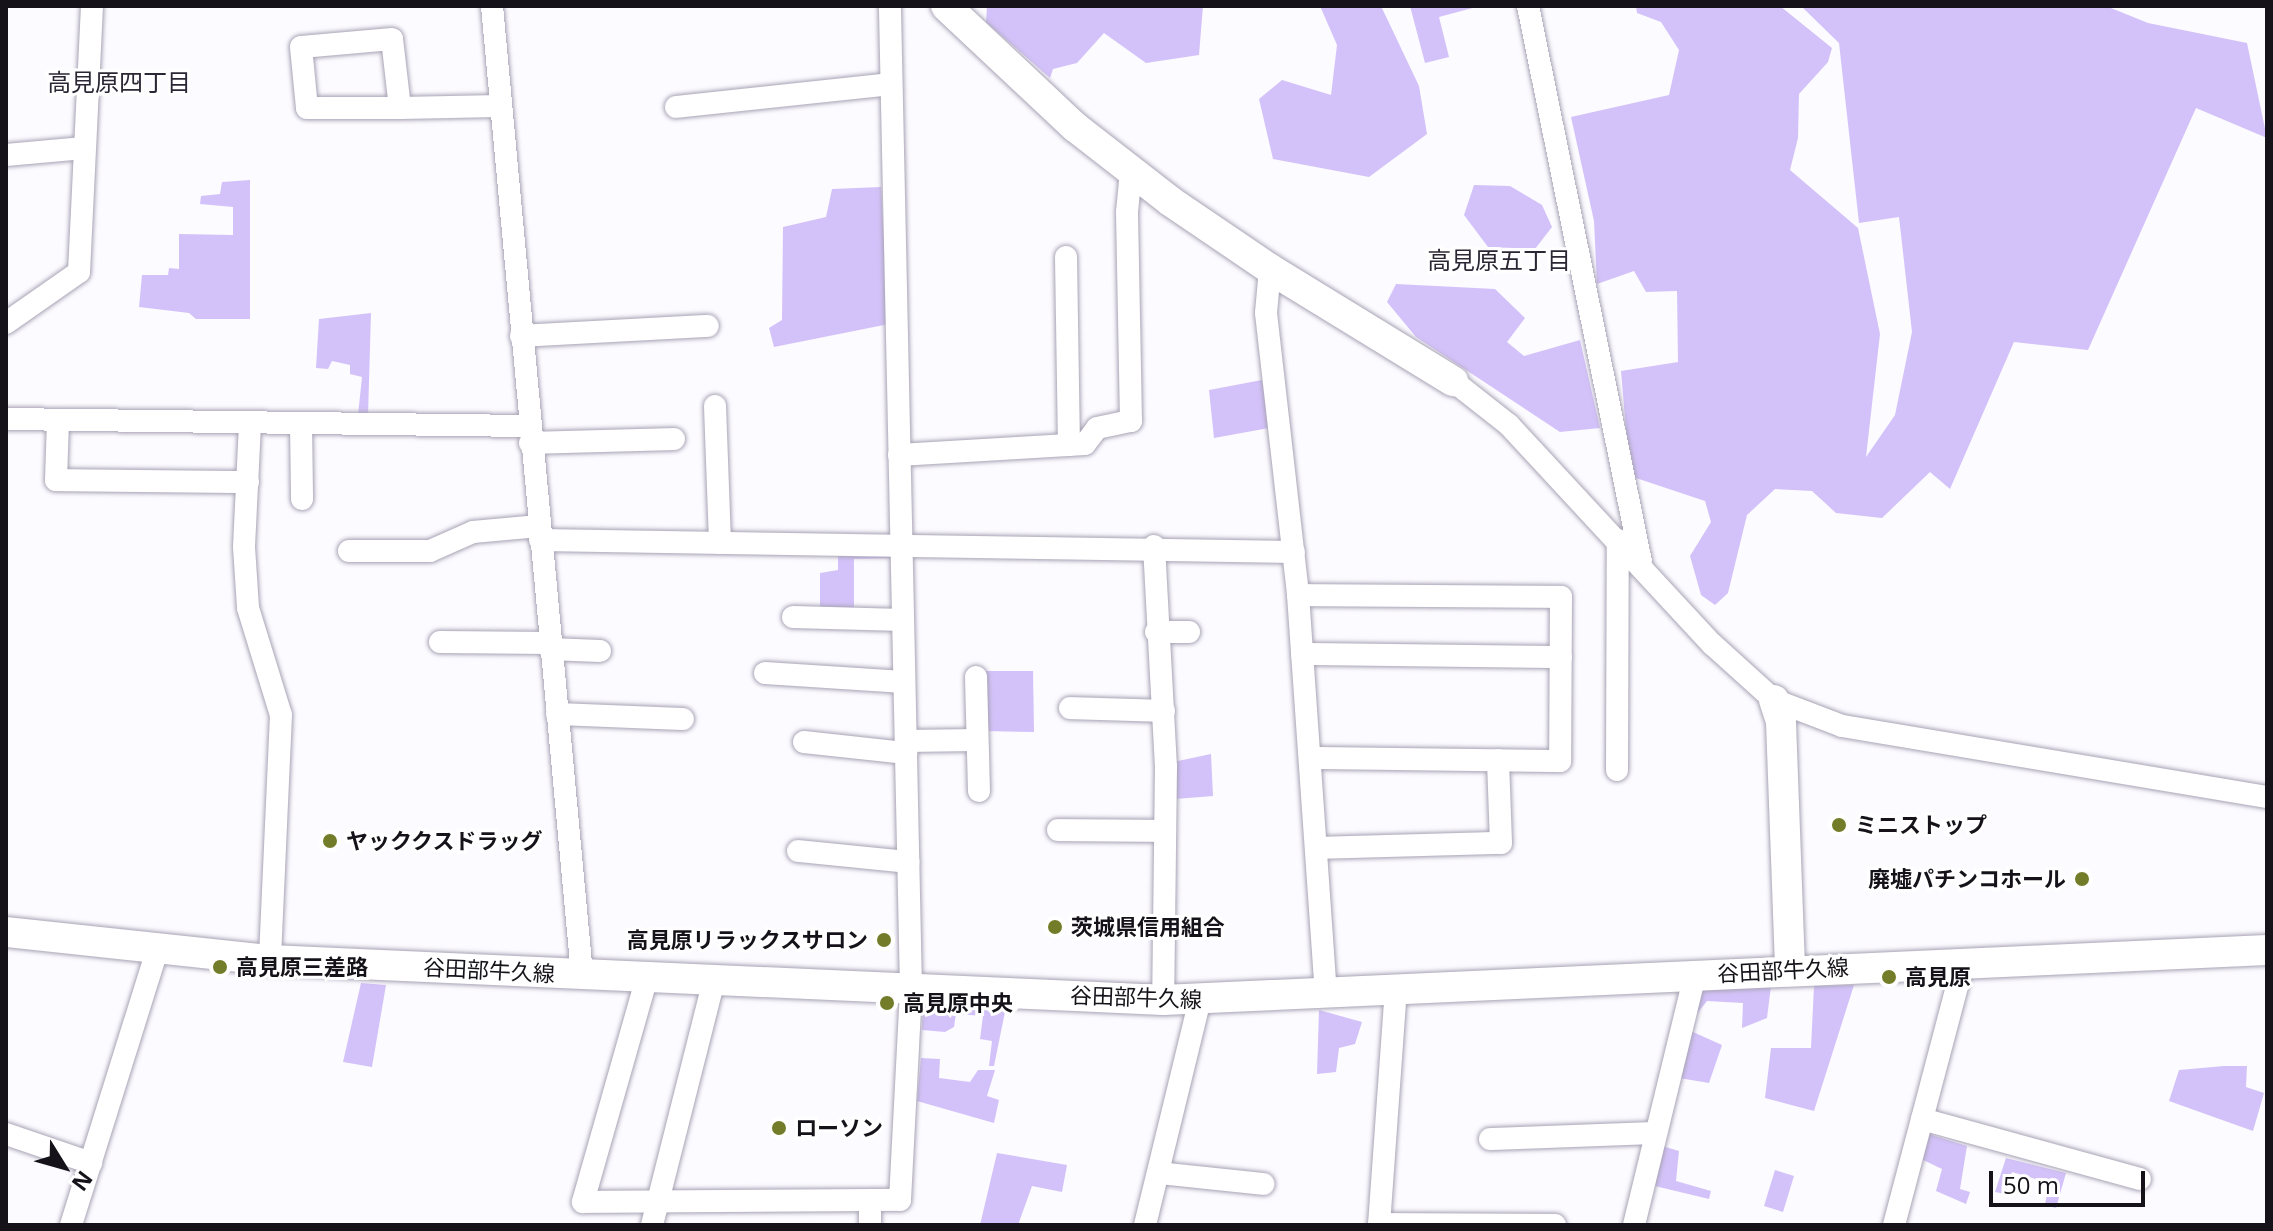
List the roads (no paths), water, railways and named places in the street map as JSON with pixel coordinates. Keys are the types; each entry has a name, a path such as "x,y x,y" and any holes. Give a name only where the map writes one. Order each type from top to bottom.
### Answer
{"main road":[{"path":"946,6 1036,93 1131,171 1270,269 1453,381"},
{"path":"1774,700 1781,722 1790,969"},
{"name":"谷田部牛久線","path":"6,932 270,960 1163,1000 1790,969 2267,950"}],"street":[{"path":"6,323 79,272 92,6"},
{"path":"492,6 582,975"},
{"path":"647,977 583,1202 900,1200 911,988 890,6"},
{"path":"1528,6 1641,562"},
{"path":"400,108 392,39 301,47 307,108 400,108 500,106"},
{"path":"676,107 890,84"},
{"path":"6,155 84,148"},
{"path":"899,455 1085,444 1097,428 1131,421 1127,212 1131,171"},
{"path":"1066,257 1069,445"},
{"path":"1270,269 1266,313 1298,595 1326,992"},
{"path":"521,336 708,326"},
{"path":"1453,381 1509,425 1641,562 1712,644 1774,700 1842,726 2267,797"},
{"path":"715,406 720,543"},
{"path":"6,419 301,423 674,439"},
{"path":"58,420 56,480 248,482"},
{"path":"301,423 302,499"},
{"path":"250,424 248,608 281,715 270,960"},
{"path":"349,551 430,551 473,532 720,543 901,542 1154,546 1294,552"},
{"path":"1617,770 1618,540"},
{"path":"1154,546 1156,632 1164,711 1163,1000"},
{"path":"1298,595 1561,597 1560,761 1310,758"},
{"path":"793,617 903,620"},
{"path":"1156,632 1189,632"},
{"path":"440,642 600,651"},
{"path":"1302,654 1561,657"},
{"path":"765,673 904,682"},
{"path":"976,677 979,791"},
{"path":"1070,708 1164,711"},
{"path":"557,714 683,719"},
{"path":"804,742 906,747 977,740"},
{"path":"1317,848 1501,843 1498,760"},
{"path":"1058,830 1164,831"},
{"path":"798,851 908,862"},
{"path":"71,1225 158,948"},
{"path":"1894,1225 1963,963"},
{"path":"1634,1225 1695,974"},
{"path":"652,1225 714,980"},
{"path":"1396,988 1379,1224 1555,1225"},
{"path":"1145,1225 1200,1000"},
{"path":"1922,1119 2140,1179"},
{"path":"1490,1139 1656,1133"},
{"path":"6,1134 91,1163"},
{"path":"1159,1173 1263,1184"},
{"path":"870,1200 870,1225"}],"place":[{"name":"ミニストップ","path":"1839,825"},
{"name":"ヤッククスドラッグ","path":"330,841"},
{"name":"廃墟パチンコホール","path":"2082,879"},
{"name":"茨城県信用組合","path":"1055,927"},
{"name":"高見原リラックスサロン","path":"884,940"},
{"name":"高見原三差路","path":"220,967"},
{"name":"高見原","path":"1889,977"},
{"name":"高見原中央","path":"887,1003"},
{"name":"ローソン","path":"779,1128"}],"district":[{"name":"高見原四丁目","path":"119,82"},
{"name":"高見原五丁目","path":"1499,260"}]}
